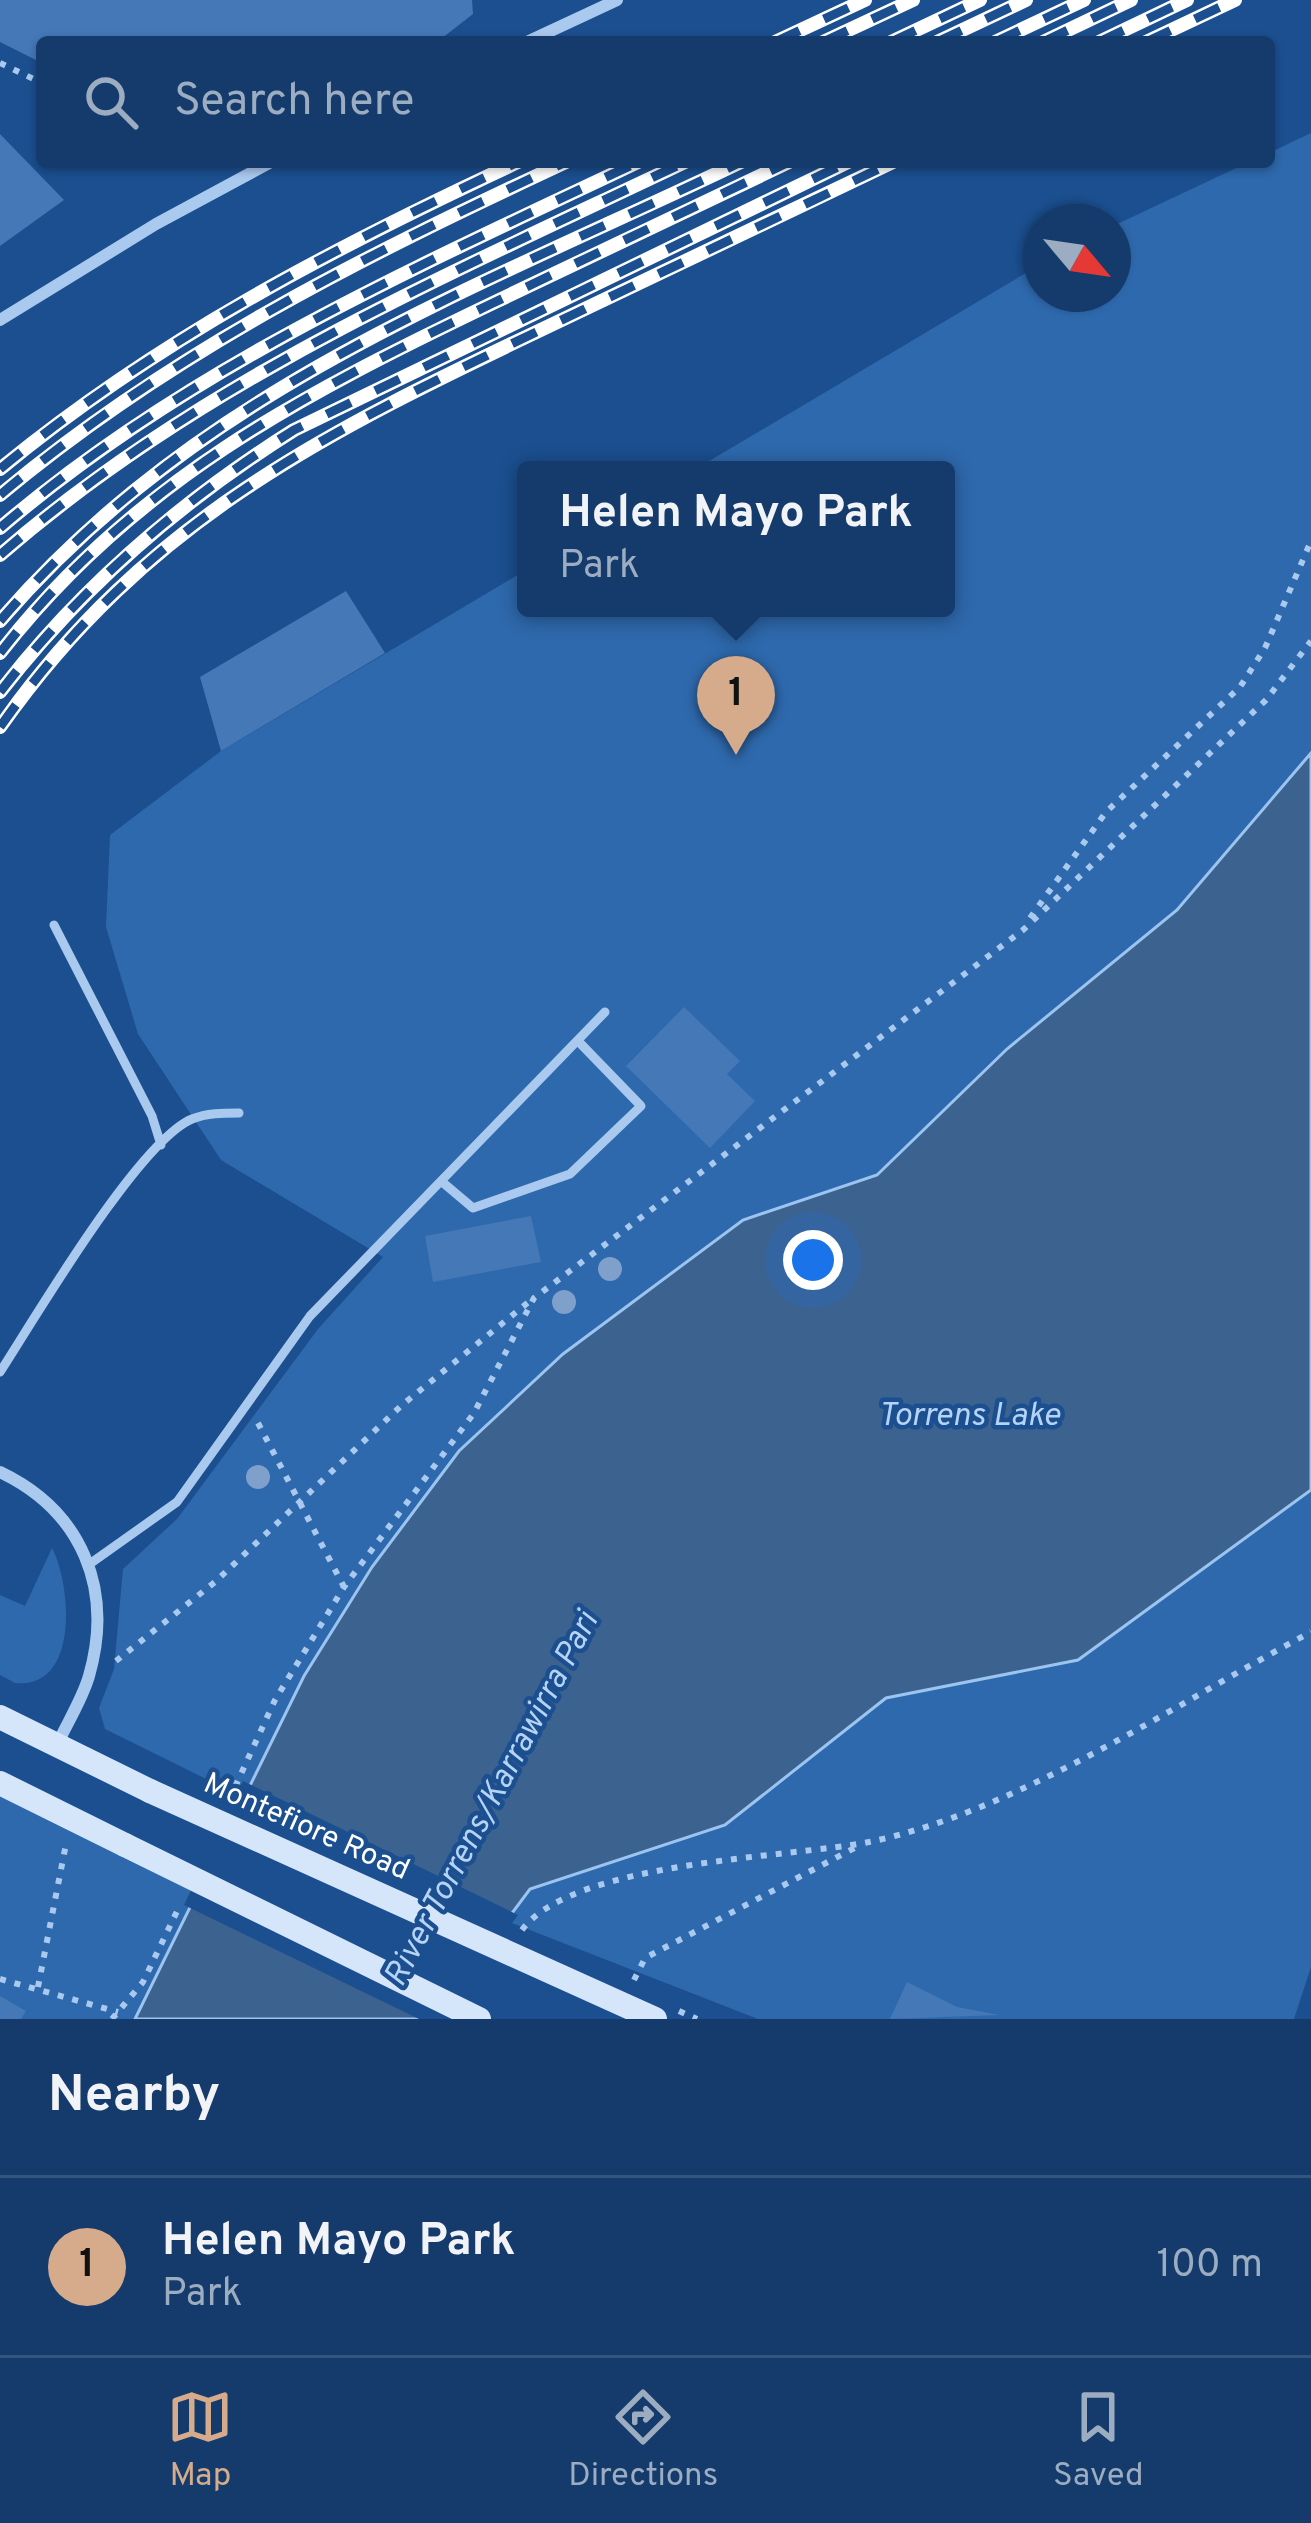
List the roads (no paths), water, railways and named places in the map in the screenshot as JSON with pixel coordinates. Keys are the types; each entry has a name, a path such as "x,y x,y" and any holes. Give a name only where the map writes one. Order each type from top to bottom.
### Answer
{"main road":[{"name":"Montefiore Road","path":"0,1717 150,1791 656,2019"},
{"path":"2,1786 479,2019"}],"street":[{"path":"540,36 616,0"},
{"path":"0,320 156,224 260,168"},
{"path":"0,1472 59,1514 91,1563 97,1594 89,1676 57,1745"}],"lane":[{"path":"54,925 152,1116 161,1144"},
{"path":"91,1563 177,1502 310,1316 605,1012"},
{"path":"441,1181 473,1208 570,1174 641,1106 578,1041"},
{"path":"0,1372 116,1196 161,1144 193,1119 238,1113"}],"water":[{"name":"Torrens Lake","path":"1311,753 1311,1490 1078,1660 886,1698 725,1825 530,1889 475,1963 455,2019 135,2019 304,1676 372,1567 459,1451 563,1354 743,1220 877,1175 1007,1049 1177,910"}],"railway":[{"path":"788,36 865,0"},
{"path":"836,36 913,0"},
{"path":"904,36 980,0"},
{"path":"950,36 1026,0"},
{"path":"1008,36 1084,0"},
{"path":"1056,36 1131,0"},
{"path":"1112,36 1187,0"},
{"path":"1159,36 1235,0"},
{"path":"0,469 185,337 314,263 506,168"},
{"path":"0,495 65,443 201,351 343,271 553,168"},
{"path":"0,528 148,417 226,369 388,282 626,168"},
{"path":"0,555 78,492 242,383 416,290 672,168"},
{"path":"0,621 79,539 163,468 252,407 440,302 728,168"},
{"path":"0,653 52,592 107,539 225,448 422,337 776,168"},
{"path":"0,692 65,616 135,548 212,486 294,430 836,168"},
{"path":"0,727 56,654 116,591 246,488 317,444 468,365 880,168"}],"place":[{"name":"Helen Mayo Park","path":"736,755"}],"water label":[{"name":"River Torrens/Karrawirra Pari","path":"493,1800"}]}
